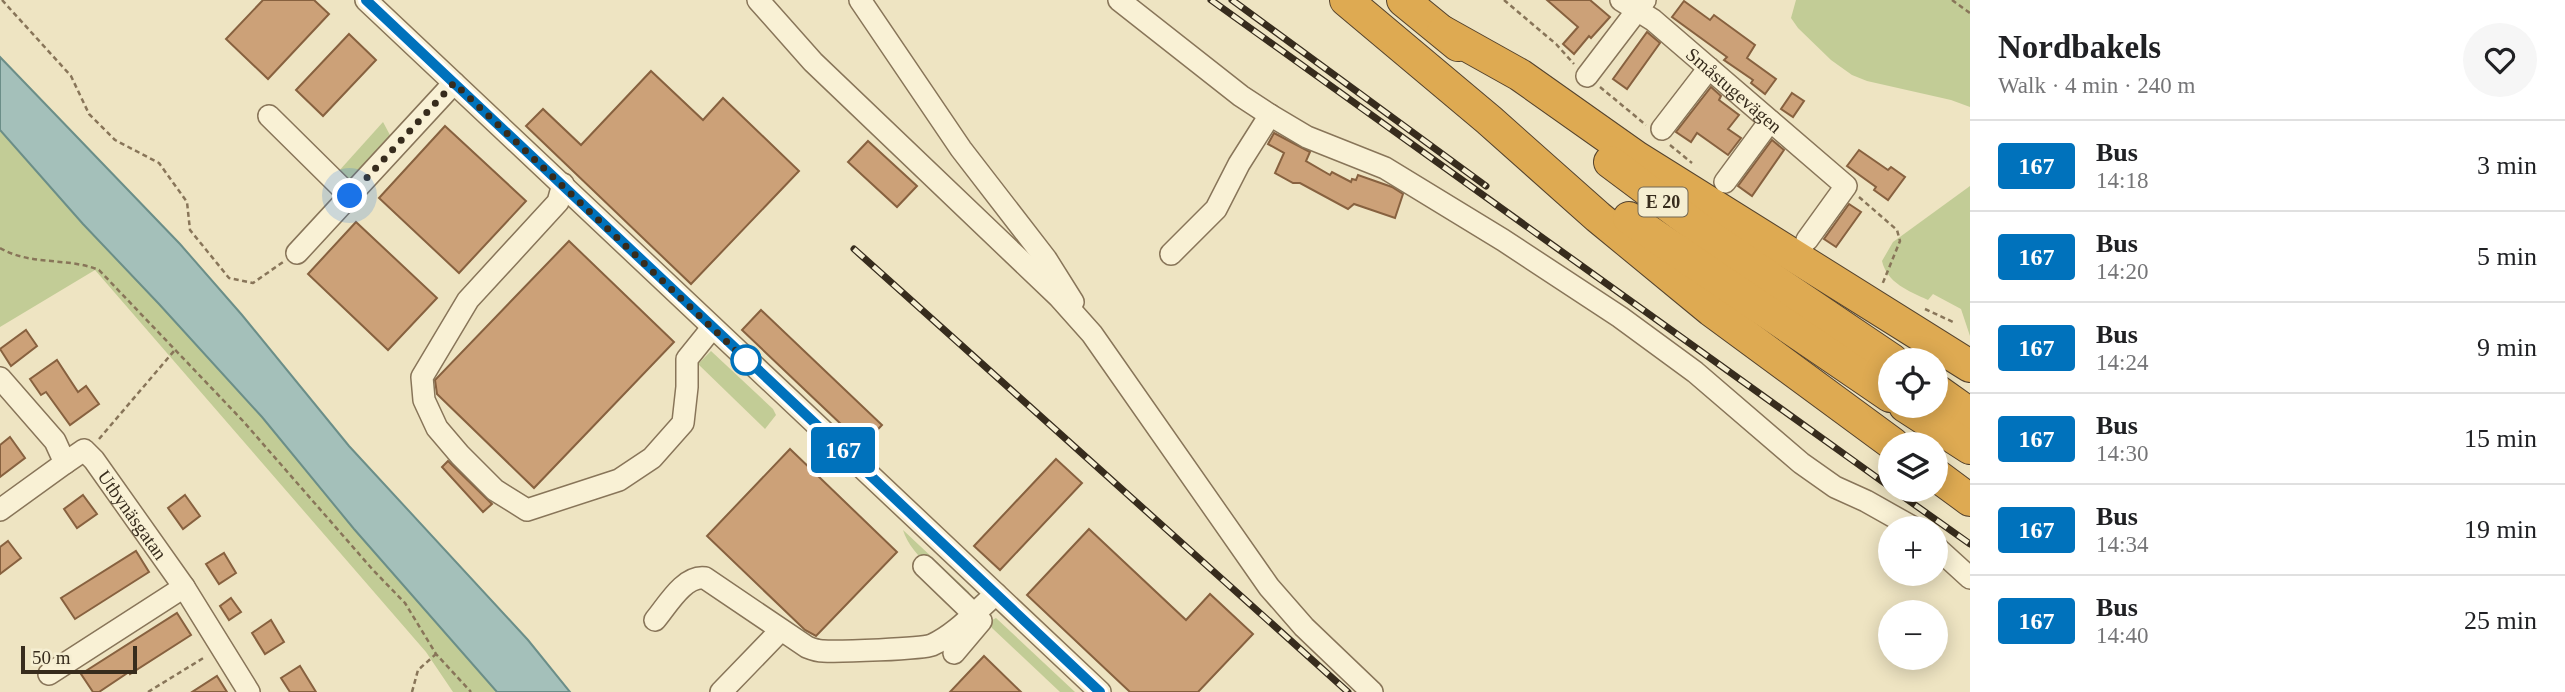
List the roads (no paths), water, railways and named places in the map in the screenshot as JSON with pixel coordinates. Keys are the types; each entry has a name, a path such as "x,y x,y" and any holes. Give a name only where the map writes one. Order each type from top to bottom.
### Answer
{"highway":[{"name":"E 20","path":"1346,0 1500,130 1878,388"},
{"name":"E 20","path":"1403,0 1580,140 1713,239 1878,351"},
{"path":"1443,32 1520,75 1636,157 1970,366"},
{"path":"1500,130 1598,217 1711,310 1878,434"},
{"path":"1948,398 1970,414"},
{"path":"1924,418 1970,448"},
{"path":"1948,484 1970,500"}],"street":[{"path":"366,0 1100,692"},
{"path":"758,0 813,62 1059,297 1092,334"},
{"path":"860,0 961,149 1046,259 1092,334 1269,587 1304,626 1372,692"},
{"path":"1119,0 1241,96 1270,115 1307,137 1385,168 1620,317 1695,372 1801,463 1835,487 1866,500 1893,516"},
{"path":"1587,76 1634,3"},
{"name":"Småstugevägen","path":"1634,3 1846,186 1807,240"},
{"path":"1662,129 1709,68"},
{"path":"297,253 454,83"},
{"path":"1171,254 1216,209 1239,164 1270,115"},
{"path":"269,116 350,196"},
{"path":"1725,182 1770,121"},
{"path":"563,184 558,202 468,300 422,377 424,400 437,428 495,490 527,510 618,480 652,458 683,423 687,359 712,328"},
{"path":"0,378 55,441 65,463 0,510"},
{"name":"Utbynäsgatan","path":"65,463 85,450 184,587 249,692"},
{"path":"1948,558 1970,578"},
{"path":"924,566 981,621 954,653"},
{"path":"654,620 687,583 700,577 807,648 822,651 902,647 919,649 939,642 996,594"},
{"path":"49,674 184,587"},
{"path":"721,692 780,630"}],"water":[{"path":"0,57 180,244 349,446 528,640 570,692 497,692 354,529 262,417 0,130"}],"railway":[{"path":"1211,0 1878,478"},
{"path":"1232,0 1486,186"},
{"path":"854,249 1348,692"},
{"path":"1911,502 1970,544"}]}
